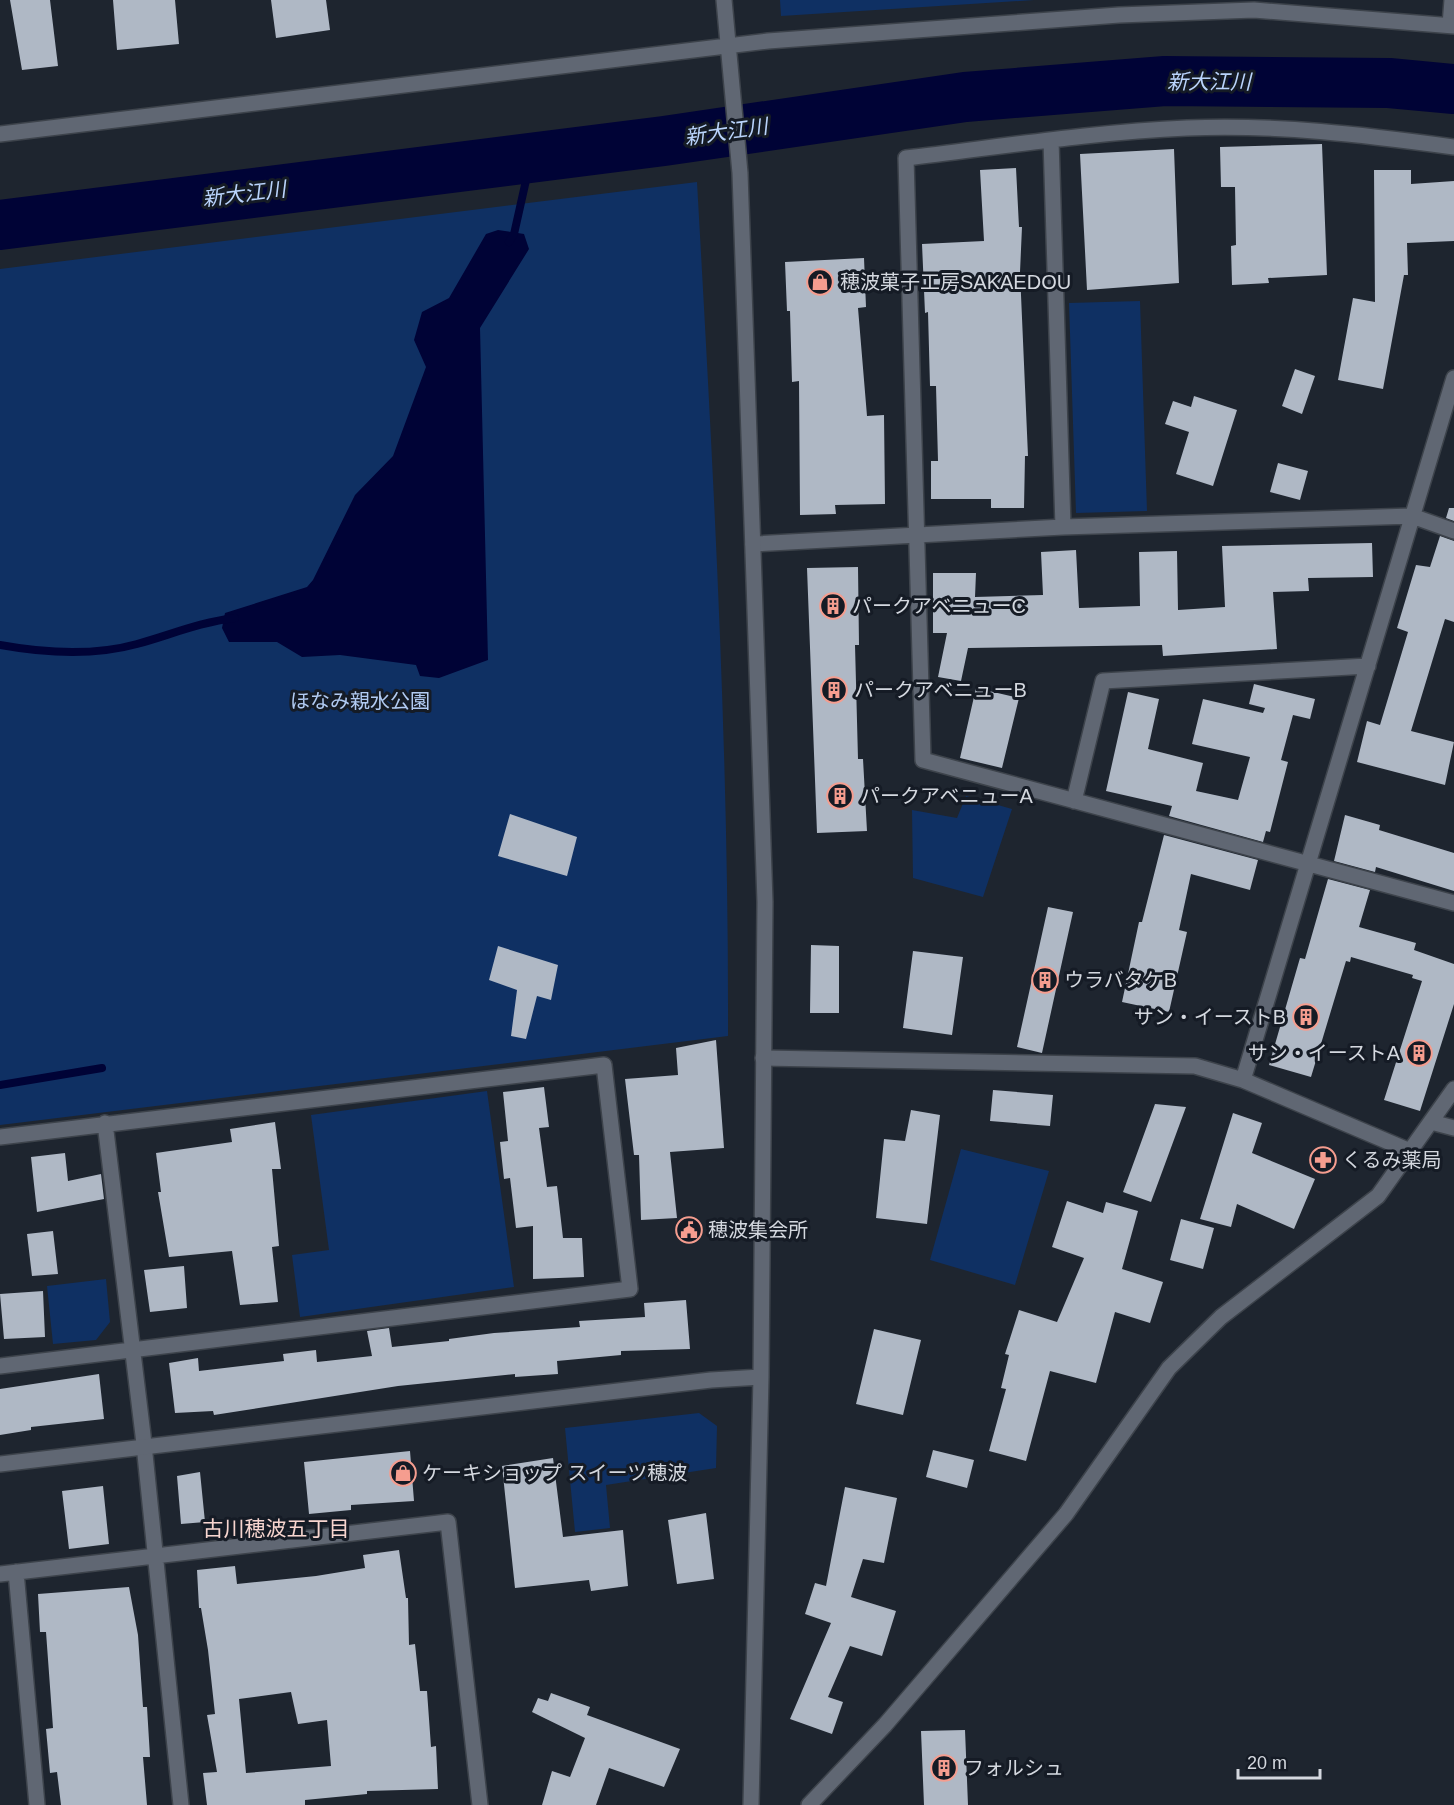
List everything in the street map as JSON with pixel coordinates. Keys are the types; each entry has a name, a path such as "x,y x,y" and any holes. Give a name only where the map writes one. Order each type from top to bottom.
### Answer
{"street":[{"path":"724,0 740,173 765,902 761,1377 751,1805"},
{"path":"0,134 729,44 1119,15 1254,10 1452,25 1452,0"},
{"path":"1454,147 1339,131 1206,128 1052,140 906,159 923,760 1454,903"},
{"path":"1052,140 1063,527"},
{"path":"1243,1080 1306,863 1368,666 1454,378"},
{"path":"753,544 1063,527 1412,516 1454,531"},
{"path":"1074,801 1103,681 1368,666"},
{"path":"763,1058 1195,1066 1243,1080 1410,1150"},
{"path":"0,1137 604,1065 630,1288 0,1366"},
{"path":"809,1805 885,1725 1066,1514 1169,1368 1221,1317 1378,1196 1454,1089"},
{"path":"1431,1122 1454,1128"},
{"path":"105,1123 144,1446 181,1805"},
{"path":"0,1464 719,1379 761,1377"},
{"path":"0,1574 448,1522 480,1805"},
{"path":"16,1572 37,1805"}],"green space":[{"path":"780,0 1034,0 781,16"},
{"name":"ほなみ親水公園","path":"697,182 723,715 728,1036 0,1125 0,269"},
{"path":"1140,301 1147,511 1076,513 1069,303"},
{"path":"966,796 1012,809 983,897 913,878 912,810 957,818"},
{"path":"487,1091 514,1287 300,1317 292,1255 329,1250 311,1115"},
{"path":"961,1149 1049,1171 1015,1285 930,1260"},
{"path":"106,1279 110,1322 96,1340 53,1344 47,1286"},
{"path":"699,1413 717,1426 716,1468 606,1485 610,1528 575,1532 565,1428"}],"shaded area":[{"path":"498,230 524,234 529,249 480,328 488,660 439,678 420,676 416,665 340,655 302,657 277,642 229,642 222,628 225,613 307,587 313,580 355,495 393,456 426,367 414,340 422,312 449,298 486,234"}],"building":[{"path":"10,0 50,0 58,66 22,70"},
{"path":"113,0 175,0 179,44 117,50"},
{"path":"271,0 326,0 330,30 276,38"},
{"path":"1322,144 1327,275 1268,278 1269,283 1232,285 1231,246 1236,245 1235,187 1221,187 1220,147"},
{"path":"1174,149 1179,283 1087,290 1080,154"},
{"path":"1016,168 1019,227 1022,227 1020,272 1028,456 1025,456 1024,508 991,508 991,499 931,499 931,461 938,461 936,386 930,386 928,312 925,313 922,244 984,241 980,170"},
{"path":"1374,170 1411,170 1411,184 1454,181 1454,241 1407,243 1408,275 1404,275 1383,389 1338,380 1353,298 1375,302"},
{"path":"864,258 866,307 858,308 867,416 884,415 885,504 835,505 836,514 800,515 799,381 792,382 790,311 787,311 785,262"},
{"path":"1295,369 1315,376 1302,414 1282,406"},
{"path":"1194,396 1237,410 1213,486 1176,474 1189,432 1165,424 1173,401 1191,407"},
{"path":"1278,463 1308,471 1300,500 1270,492"},
{"path":"1449,508 1454,508 1454,521 1446,518"},
{"path":"1440,536 1454,541 1454,622 1445,619 1411,731 1454,742 1445,785 1357,762 1367,721 1380,725 1408,632 1397,628 1416,565 1430,567"},
{"path":"1372,543 1373,577 1308,578 1309,591 1273,592 1277,649 1163,656 1162,645 968,648 961,681 938,677 947,633 933,633 933,573 976,573 975,597 1043,595 1041,552 1076,550 1079,608 1140,606 1139,552 1177,551 1178,610 1225,607 1222,546"},
{"path":"858,567 859,645 855,645 858,759 863,759 867,831 817,833 807,568"},
{"path":"1254,684 1315,699 1310,719 1293,715 1281,760 1288,762 1270,832 1266,831 1263,842 1169,816 1172,806 1106,791 1128,692 1159,699 1148,749 1203,763 1196,791 1238,800 1250,757 1192,744 1203,699 1263,713 1265,708 1249,704"},
{"path":"976,688 1019,698 1002,768 960,758"},
{"path":"510,814 577,837 567,876 498,856"},
{"path":"1345,815 1380,825 1379,830 1454,853 1454,891 1376,867 1375,872 1334,861"},
{"path":"1164,835 1258,860 1250,890 1191,874 1179,930 1187,932 1169,1012 1122,1002 1139,922 1142,922"},
{"path":"1328,879 1370,890 1359,927 1416,943 1414,950 1454,964 1454,1004 1420,1111 1384,1100 1422,981 1412,978 1413,975 1351,957 1350,962 1346,961 1311,1077 1269,1065 1300,958 1305,959"},
{"name":"ウラバタケB","path":"1048,907 1073,912 1042,1053 1017,1047"},
{"path":"811,945 839,946 839,1013 810,1013"},
{"path":"498,946 558,965 551,1000 537,996 526,1039 511,1036 517,990 489,980"},
{"path":"913,951 963,957 952,1035 903,1028"},
{"path":"716,1040 724,1148 670,1152 677,1218 641,1220 639,1155 634,1155 625,1079 678,1075 676,1048"},
{"path":"544,1087 549,1127 539,1128 547,1187 557,1186 563,1238 582,1238 584,1277 533,1279 533,1226 516,1228 510,1178 504,1179 500,1142 508,1141 503,1092"},
{"path":"993,1090 1053,1095 1050,1126 990,1121"},
{"path":"1155,1104 1186,1107 1151,1202 1123,1192"},
{"path":"911,1110 940,1115 927,1224 876,1218 884,1139 905,1141"},
{"path":"1233,1113 1262,1123 1252,1153 1315,1179 1294,1229 1237,1204 1231,1227 1200,1219"},
{"path":"275,1122 281,1169 272,1169 279,1246 272,1247 278,1302 240,1305 232,1251 169,1257 158,1192 161,1192 156,1153 232,1142 230,1129"},
{"path":"65,1153 68,1181 101,1174 104,1199 37,1212 31,1157"},
{"path":"1067,1201 1103,1213 1106,1202 1138,1211 1122,1269 1163,1282 1150,1323 1115,1312 1096,1383 1050,1371 1026,1461 989,1451 1006,1389 1001,1388 1009,1355 1005,1354 1019,1310 1057,1322 1084,1258 1052,1247"},
{"path":"1181,1219 1214,1228 1203,1269 1170,1260"},
{"path":"53,1231 58,1274 32,1276 27,1234"},
{"path":"184,1266 187,1308 150,1312 144,1270"},
{"path":"43,1291 45,1337 4,1339 0,1294"},
{"path":"686,1300 690,1349 621,1351 621,1355 557,1361 558,1374 515,1377 515,1374 398,1386 214,1415 213,1411 175,1413 169,1363 198,1358 199,1371 284,1361 283,1354 316,1350 317,1362 372,1356 367,1331 389,1328 392,1347 449,1341 449,1339 494,1333 580,1327 579,1321 645,1317 644,1303"},
{"path":"874,1329 921,1340 903,1415 856,1404"},
{"path":"99,1374 104,1419 31,1427 31,1430 0,1435 0,1389"},
{"path":"933,1450 974,1460 967,1488 926,1477"},
{"path":"410,1451 414,1501 351,1505 351,1510 309,1514 304,1462"},
{"path":"553,1458 563,1537 623,1530 628,1586 591,1591 589,1580 515,1588 502,1466"},
{"path":"200,1472 205,1522 181,1524 177,1476"},
{"path":"103,1486 109,1544 69,1549 62,1491"},
{"path":"845,1487 897,1498 884,1563 863,1559 851,1597 896,1611 882,1656 850,1646 828,1697 843,1702 832,1734 790,1719 831,1623 805,1614 815,1583 826,1586"},
{"path":"706,1513 714,1579 677,1584 668,1520"},
{"path":"399,1550 406,1598 408,1598 409,1645 415,1644 420,1691 427,1691 431,1747 436,1746 438,1789 367,1791 367,1794 305,1800 305,1805 207,1805 203,1773 217,1772 207,1715 215,1714 208,1650 201,1608 199,1608 197,1570 235,1566 237,1584 316,1576 365,1568 363,1555","holes":["291,1692 298,1724 327,1720 331,1766 246,1773 239,1699"]},
{"path":"129,1587 138,1635 143,1707 147,1707 150,1757 143,1757 147,1805 61,1805 57,1772 50,1773 46,1729 53,1728 46,1632 40,1632 38,1594"},
{"path":"551,1693 590,1707 587,1715 680,1749 664,1787 609,1768 596,1805 542,1805 552,1771 570,1777 585,1738 532,1712 538,1698 548,1701"},
{"name":"フォルシュ","path":"965,1730 968,1805 924,1805 921,1731"}],"waterway":[{"name":"新大江川","path":"0,225 664,141 965,97 1165,81 1389,83 1454,89"},
{"path":"509,242 514,234 531,158"},
{"path":"0,645 69,652 104,650 121,648 197,626 235,618"},
{"path":"0,1085 102,1068"}],"place":[{"name":"穂波菓子工房SAKAEDOU","path":"820,282"},
{"name":"パークアベニューC","path":"833,606"},
{"name":"パークアベニューB","path":"834,690"},
{"name":"パークアベニューA","path":"840,796"},
{"name":"ウラバタケB","path":"1045,980"},
{"name":"サン・イーストB","path":"1306,1017"},
{"name":"サン・イーストA","path":"1419,1053"},
{"name":"くるみ薬局","path":"1323,1160"},
{"name":"穂波集会所","path":"689,1230"},
{"name":"ケーキショップ スイーツ穂波","path":"403,1473"},
{"name":"フォルシュ","path":"944,1768"}],"district":[{"name":"古川穂波五丁目","path":"276,1529"}]}
